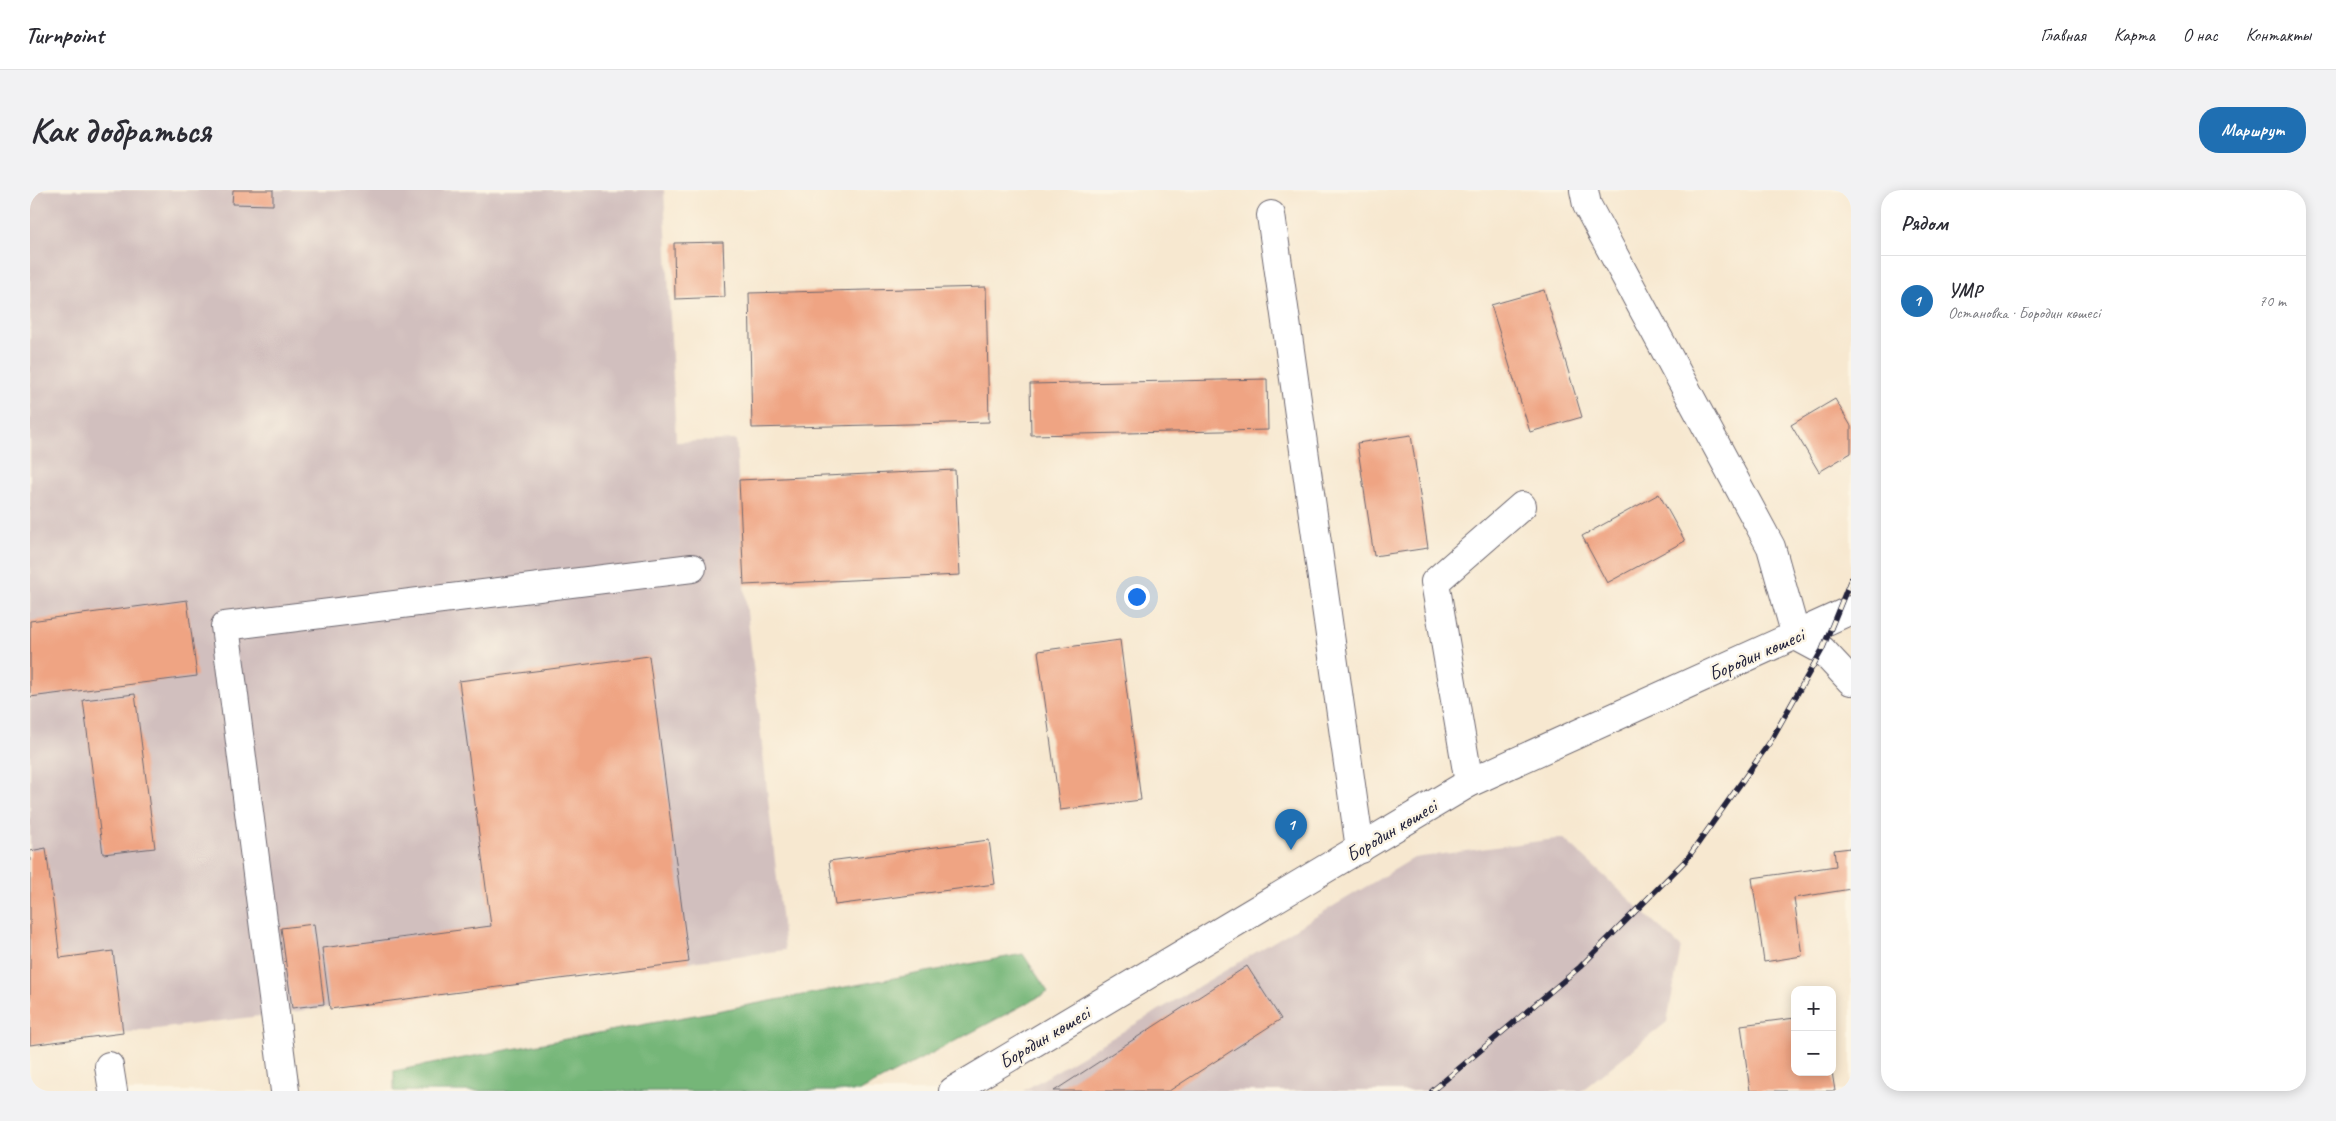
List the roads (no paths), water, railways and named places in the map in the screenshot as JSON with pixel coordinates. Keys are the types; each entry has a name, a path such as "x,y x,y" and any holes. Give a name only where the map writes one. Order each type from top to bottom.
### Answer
{"street":[{"path":"1584,190 1587,206 1771,547 1796,636 1822,650 1851,681"},
{"path":"1271,215 1360,850"},
{"path":"1469,783 1436,582 1522,506"},
{"path":"285,1091 225,626 692,568"},
{"name":"Бородин көшесі","path":"953,1091 1360,850 1469,783 1851,610"}],"railway":[{"path":"1432,1091 1580,967 1687,859 1770,742 1822,650 1851,579"}],"place":[{"name":"УМР","path":"1291,850"}]}
